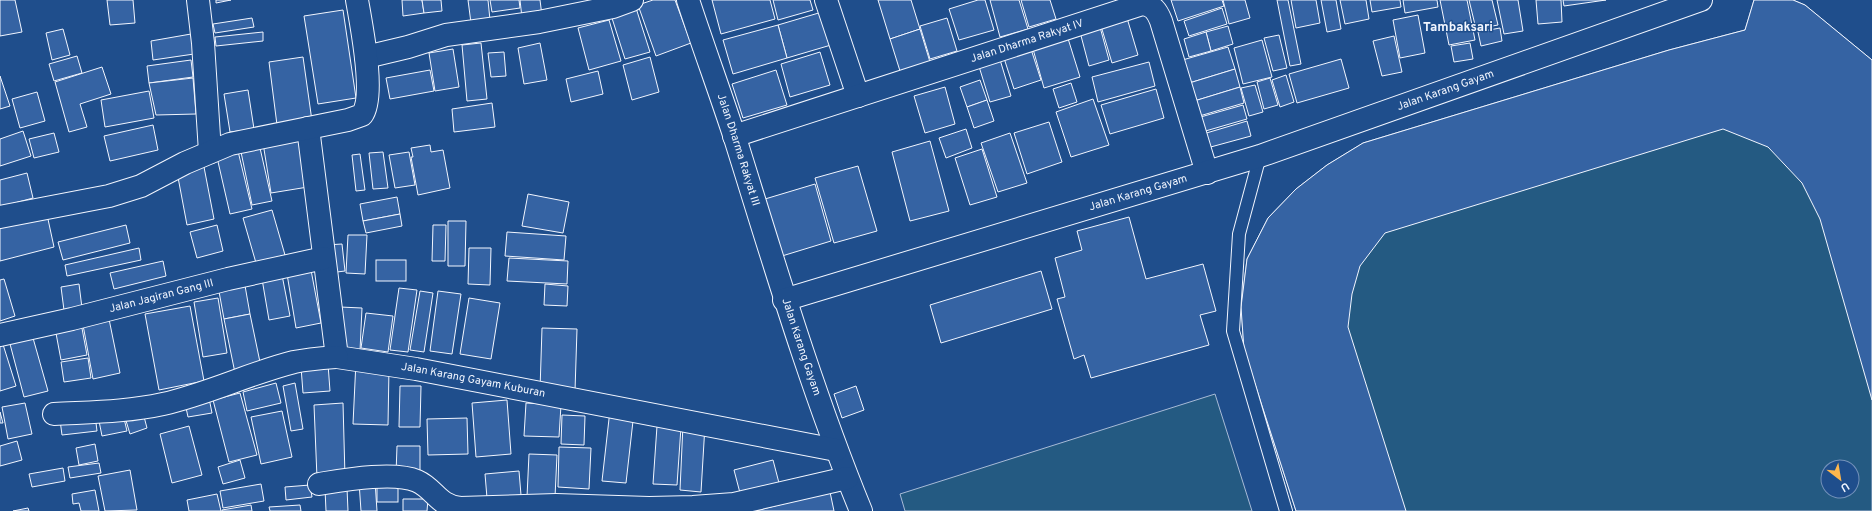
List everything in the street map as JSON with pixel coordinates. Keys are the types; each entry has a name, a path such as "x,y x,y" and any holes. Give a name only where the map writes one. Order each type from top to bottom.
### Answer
{"street":[{"path":"198,0 203,43 210,152"},
{"path":"0,217 89,201 128,191 210,152 246,140 348,120 362,115 366,105 366,57 357,0"},
{"path":"366,57 408,47 446,35 539,22 613,6 632,0"},
{"name":"Jalan Dharma Rakyat III","path":"688,0 734,136 784,300"},
{"path":"826,0 858,96"},
{"name":"Jalan Karang Gayam","path":"861,511 836,450 784,300 1260,156 1701,0"},
{"name":"Jalan Dharma Rakyat IV","path":"734,136 1134,5 1148,4 1157,12 1161,20 1207,173"},
{"path":"308,128 337,357"},
{"name":"Jalan Jagiran Gang III","path":"0,335 80,317 228,279 324,258"},
{"name":"Jalan Karang Gayam Kuburan","path":"54,414 119,410 163,404 208,392 296,362 337,357 416,369 836,450"},
{"path":"319,484 359,479 402,477 422,484 450,506 460,508 649,508 734,504 847,478"}],"lane":[{"path":"1260,156 1238,234 1232,331 1286,511"}],"shaded area":[{"path":"1754,0 1793,0 1805,5 1872,60 1872,511 1296,511 1244,350 1241,307 1247,259 1268,218 1296,189 1327,165 1363,143 1669,50 1745,30"},
{"path":"1215,394 1252,511 905,511 900,494"}],"building":[{"path":"0,0 15,0 22,32 0,36"},
{"path":"107,0 133,0 135,23 110,25"},
{"path":"216,0 231,0 216,3"},
{"path":"402,0 422,0 424,13 403,16"},
{"path":"422,0 441,0 442,11 424,13"},
{"path":"468,0 488,0 490,20 471,23"},
{"path":"490,0 519,0 520,8 492,12"},
{"path":"520,0 540,0 542,16 522,18"},
{"path":"653,0 675,0 691,43 656,56 638,5"},
{"path":"712,0 770,0 775,19 721,34"},
{"path":"773,0 810,0 813,10 778,20"},
{"path":"878,0 911,0 920,29 890,39"},
{"path":"978,0 985,0 994,30 959,40 949,9"},
{"path":"990,0 1019,0 1028,29 1000,37"},
{"path":"1021,0 1050,0 1056,19 1029,27"},
{"path":"1171,0 1222,0 1224,6 1178,21"},
{"path":"1223,0 1245,0 1250,18 1229,24"},
{"path":"1277,0 1288,0 1301,64 1290,66"},
{"path":"1291,0 1316,0 1320,23 1296,28"},
{"path":"1321,0 1336,0 1341,29 1327,32"},
{"path":"1340,0 1366,0 1369,19 1345,24"},
{"path":"1370,0 1400,0 1401,7 1372,12"},
{"path":"1403,0 1437,0 1438,7 1405,13"},
{"path":"1440,0 1467,0 1475,40 1449,45"},
{"path":"1469,0 1492,0 1498,25 1476,29"},
{"path":"1497,0 1518,0 1523,31 1504,34"},
{"path":"1536,0 1561,0 1562,22 1538,24"},
{"path":"1563,0 1606,0 1564,6"},
{"path":"1754,0 1793,0 1805,5 1872,60 1872,400 1820,219 1802,183 1768,147 1723,129 1385,233 1360,266 1352,294 1348,327 1406,511 1296,511 1244,350 1241,307 1247,259 1268,218 1296,189 1327,165 1363,143 1669,50 1745,30"},
{"path":"636,8 650,52 625,59 611,15"},
{"path":"1222,8 1227,24 1189,36 1184,21"},
{"path":"343,10 356,98 318,104 304,16"},
{"path":"822,12 831,45 787,58 778,25"},
{"path":"1418,15 1425,53 1400,58 1393,20"},
{"path":"252,18 254,27 215,33 213,24"},
{"path":"947,18 957,51 930,59 920,26"},
{"path":"1127,18 1138,55 1112,63 1101,26"},
{"path":"609,20 621,61 589,70 578,28"},
{"path":"778,25 787,58 733,74 723,40"},
{"path":"1228,26 1233,44 1211,51 1206,32"},
{"path":"1100,27 1109,60 1089,66 1080,32"},
{"path":"1500,28 1502,41 1481,46 1478,32"},
{"path":"63,29 70,55 52,60 46,33"},
{"path":"920,29 930,62 900,71 890,39"},
{"path":"263,32 263,41 216,46 215,37"},
{"path":"1066,32 1080,77 1044,88 1031,42"},
{"path":"1206,32 1211,51 1189,57 1184,39"},
{"path":"191,34 194,54 153,60 151,41"},
{"path":"1279,35 1287,68 1273,71 1264,38"},
{"path":"1394,36 1402,72 1382,76 1373,41"},
{"path":"1262,40 1272,77 1243,84 1234,48"},
{"path":"481,43 487,99 467,101 462,45"},
{"path":"540,43 547,80 524,84 518,48"},
{"path":"1029,43 1041,80 1014,89 1002,52"},
{"path":"1470,43 1473,59 1454,62 1451,46"},
{"path":"1228,47 1235,69 1186,84 1179,61"},
{"path":"453,49 459,87 435,91 429,53"},
{"path":"504,52 506,76 491,77 488,53"},
{"path":"820,52 830,85 790,97 781,64"},
{"path":"998,53 1011,96 990,102 977,60"},
{"path":"77,56 82,73 54,81 49,64"},
{"path":"303,57 312,121 277,125 269,62"},
{"path":"650,57 659,92 632,100 623,65"},
{"path":"1341,59 1349,88 1297,103 1289,74"},
{"path":"191,60 193,77 149,83 147,66"},
{"path":"1149,62 1155,86 1098,102 1092,77"},
{"path":"102,67 111,94 80,104 87,127 69,132 55,82"},
{"path":"1235,69 1240,87 1191,102 1186,84"},
{"path":"430,70 434,91 390,99 386,78"},
{"path":"776,70 787,105 743,118 732,84"},
{"path":"598,71 603,94 571,102 566,79"},
{"path":"1286,75 1294,102 1280,107 1272,80"},
{"path":"0,76 10,106 0,109"},
{"path":"193,78 196,114 156,115 149,83"},
{"path":"1270,78 1278,105 1264,109 1257,82"},
{"path":"980,80 987,100 967,107 960,87"},
{"path":"1071,83 1077,102 1059,108 1053,89"},
{"path":"1255,85 1263,112 1249,116 1241,88"},
{"path":"945,87 955,124 925,133 914,96"},
{"path":"1240,87 1244,103 1196,117 1191,102"},
{"path":"1156,89 1164,118 1110,134 1101,105"},
{"path":"248,90 254,129 230,132 224,94"},
{"path":"149,91 154,118 105,127 101,100"},
{"path":"37,92 45,121 20,128 12,99"},
{"path":"1093,99 1109,145 1071,157 1056,112"},
{"path":"987,100 994,121 974,128 967,107"},
{"path":"492,103 495,127 454,132 452,109"},
{"path":"1243,105 1247,119 1202,132 1197,118"},
{"path":"1247,121 1251,136 1207,148 1203,134"},
{"path":"1049,122 1062,162 1027,174 1014,133"},
{"path":"153,125 158,150 110,161 104,136"},
{"path":"966,129 972,148 946,158 939,138"},
{"path":"23,131 31,156 0,166 0,139"},
{"path":"54,133 59,152 34,158 29,139"},
{"path":"1010,133 1027,183 998,192 981,143"},
{"path":"299,137 308,187 271,193 263,143"},
{"path":"930,141 949,211 910,221 892,152"},
{"path":"430,145 431,152 443,150 450,188 418,195 411,157 413,157 411,148"},
{"path":"237,147 252,209 230,214 216,153"},
{"path":"260,148 272,201 252,205 241,152"},
{"path":"982,149 997,197 970,205 955,158"},
{"path":"383,152 388,188 373,189 369,153"},
{"path":"409,152 415,185 395,188 389,155"},
{"path":"360,154 365,190 356,191 352,155"},
{"path":"858,166 877,231 834,243 815,178"},
{"path":"204,167 214,219 187,225 177,172"},
{"path":"27,173 33,198 0,207 0,180"},
{"path":"815,184 831,241 782,256 765,199"},
{"path":"528,194 569,202 563,233 522,226"},
{"path":"397,197 400,214 363,221 360,204"},
{"path":"46,210 54,247 0,261 0,221"},
{"path":"272,210 285,255 256,263 243,218"},
{"path":"400,214 402,226 366,233 363,221"},
{"path":"1129,217 1146,279 1203,264 1216,311 1200,315 1209,345 1091,378 1084,355 1074,359 1057,299 1065,297 1055,258 1082,250 1077,231"},
{"path":"448,221 466,221 465,266 448,266"},
{"path":"126,225 130,243 63,260 58,242"},
{"path":"217,225 223,251 197,258 190,232"},
{"path":"433,225 446,225 445,261 432,261"},
{"path":"507,232 566,236 564,260 505,256"},
{"path":"348,235 367,235 365,274 346,273"},
{"path":"342,244 345,271 329,273 326,245"},
{"path":"139,248 141,260 67,276 65,265"},
{"path":"469,248 491,248 490,285 468,284"},
{"path":"509,258 568,261 567,284 507,281"},
{"path":"376,260 406,260 406,281 376,281"},
{"path":"163,261 166,276 114,289 110,273"},
{"path":"311,270 321,323 296,328 287,274"},
{"path":"1041,271 1052,309 941,343 930,305"},
{"path":"282,275 290,316 269,320 262,279"},
{"path":"4,279 15,316 0,321 0,280"},
{"path":"244,280 250,314 224,319 218,286"},
{"path":"79,284 83,316 65,318 61,287"},
{"path":"545,284 568,286 567,306 544,305"},
{"path":"399,288 417,290 408,352 390,350"},
{"path":"420,291 433,293 424,352 410,350"},
{"path":"438,291 461,294 452,354 430,351"},
{"path":"218,298 227,353 203,357 194,302"},
{"path":"469,298 500,303 491,359 460,354"},
{"path":"190,306 204,381 159,390 145,314"},
{"path":"340,307 362,308 360,351 337,350"},
{"path":"366,313 393,316 388,352 361,348"},
{"path":"250,314 261,367 235,373 224,319"},
{"path":"109,319 120,373 93,379 83,325"},
{"path":"81,323 87,355 61,360 55,328"},
{"path":"542,328 577,329 575,391 540,390"},
{"path":"0,338 16,386 0,391"},
{"path":"33,338 48,391 24,397 10,344"},
{"path":"88,358 91,378 64,382 61,362"},
{"path":"356,361 389,368 388,425 353,424"},
{"path":"328,364 330,391 303,393 301,367"},
{"path":"276,383 281,403 247,411 243,392"},
{"path":"295,383 303,429 291,431 283,386"},
{"path":"400,386 421,386 420,427 399,427"},
{"path":"856,386 864,410 842,418 834,394"},
{"path":"240,393 257,455 229,462 213,400"},
{"path":"209,398 212,413 188,417 185,403"},
{"path":"507,400 511,454 476,457 472,403"},
{"path":"25,403 32,434 8,439 2,407"},
{"path":"343,403 345,477 317,478 314,405"},
{"path":"526,403 561,405 559,437 524,436"},
{"path":"142,409 147,428 130,434 124,414"},
{"path":"122,410 127,431 102,436 98,416"},
{"path":"610,410 634,412 626,483 602,481"},
{"path":"282,411 292,457 261,464 251,417"},
{"path":"0,412 3,423 0,423"},
{"path":"95,415 97,431 62,435 60,420"},
{"path":"562,415 585,416 584,445 561,444"},
{"path":"467,418 468,454 428,455 427,419"},
{"path":"683,424 705,425 701,492 680,490"},
{"path":"189,426 202,475 172,483 160,434"},
{"path":"657,426 681,427 677,485 653,484"},
{"path":"17,441 22,460 0,466 0,446"},
{"path":"95,444 98,461 79,465 76,448"},
{"path":"397,446 420,446 420,475 396,474"},
{"path":"559,447 591,448 589,489 558,487"},
{"path":"529,454 557,455 555,497 527,497"},
{"path":"240,460 245,478 223,484 218,467"},
{"path":"773,460 779,483 740,493 734,470"},
{"path":"99,463 101,473 70,478 68,467"},
{"path":"63,468 65,481 32,487 29,474"},
{"path":"130,470 137,510 105,511 98,476"},
{"path":"519,471 521,495 487,498 485,474"},
{"path":"375,481 377,511 361,511 359,482"},
{"path":"377,481 398,481 398,502 377,502"},
{"path":"261,484 264,501 223,508 220,491"},
{"path":"310,485 312,497 286,500 285,487"},
{"path":"347,488 348,511 326,511 325,489"},
{"path":"95,490 99,511 81,511 79,503 73,504 72,494"},
{"path":"830,492 834,511 755,511"},
{"path":"217,494 221,511 189,511 187,500"},
{"path":"403,499 428,499 427,511 403,511"},
{"path":"251,505 252,511 222,511 222,510"},
{"path":"300,505 301,511 270,511 269,507"},
{"path":"28,508 29,511 13,511"}],"district":[{"name":"Tambaksari","path":"1458,28"}]}
